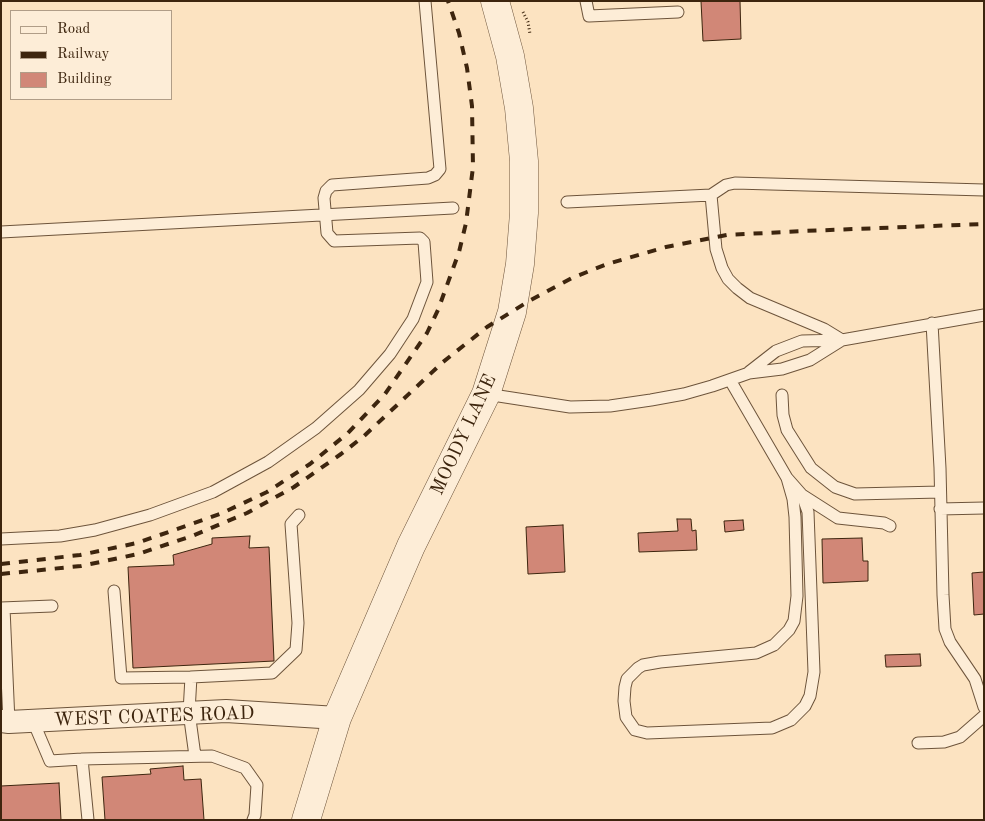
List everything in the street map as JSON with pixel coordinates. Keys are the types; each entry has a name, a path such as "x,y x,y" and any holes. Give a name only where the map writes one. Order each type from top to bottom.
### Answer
{"street":[{"name":"MOODY LANE","path":"306,820 337,718 411,546 486,394 512,312 520,264 524,213 524,161 519,108 510,56 495,1"},
{"name":"WEST COATES ROAD","path":"5,721 226,710 337,718"}],"lane":[{"path":"1,539 60,536 96,530 214,492 276,457 316,428 359,390 390,354 413,319 427,282 424,242 420,238 334,241 327,233 324,198 326,190 332,185 428,178 435,175 440,169 425,1"},
{"path":"586,1 589,16 678,12"},
{"path":"567,202 711,195 726,185 735,182 984,190"},
{"path":"711,195 716,249 728,279 750,298 824,329 842,340"},
{"path":"1,232 454,208"},
{"path":"749,373 776,351 802,341 842,340 984,315"},
{"path":"932,323 938,414 942,595 946,629 950,642 975,679 984,707"},
{"path":"486,394 570,407 610,406 684,394 749,373 782,370 810,360 842,340"},
{"path":"730,380 788,478 802,495 838,518 884,523 890,526"},
{"path":"782,396 783,415 787,430 811,468 835,487 855,494 940,492"},
{"path":"788,478 795,517 797,596 794,621 789,630 774,645 756,653 660,662 638,668 627,679 624,694 626,718 635,730 647,733 772,728 791,720 805,706 810,696 814,672 808,512 802,495"},
{"path":"940,509 984,508"},
{"path":"114,590 121,678 272,673 296,650 298,623 291,524 299,515"},
{"path":"5,721 3,608 52,606"},
{"path":"191,677 189,712 195,756"},
{"path":"918,744 944,742 960,737 984,716"},
{"path":"33,721 50,761 212,756 245,768 257,785 253,820"},
{"path":"82,759 88,820"}],"building":[{"path":"701,1 740,1 741,39 703,41"},
{"path":"677,519 691,519 692,531 696,530 697,550 639,552 638,533 678,531"},
{"path":"743,520 744,530 725,532 724,521"},
{"path":"563,525 565,572 528,574 526,527"},
{"path":"250,536 249,548 269,547 274,661 133,668 128,567 174,565 173,555 212,544 212,538"},
{"path":"862,538 863,561 868,561 868,581 823,583 822,539"},
{"path":"984,572 984,614 974,615 972,573"},
{"path":"920,654 921,666 886,667 885,655"},
{"path":"183,766 184,780 201,779 204,820 105,820 102,777 151,774 150,769"},
{"path":"59,783 61,820 1,820 1,786"}],"railway":[{"path":"1,564 80,555 137,543 220,514 267,492 310,464 348,433 385,394 427,333 438,310 459,252 466,223 473,167 472,106 467,68 459,33 448,1"},
{"path":"1,574 81,566 138,554 192,536 247,513 294,487 341,454 364,436 443,362 487,327 529,301 572,278 607,264 666,247 727,235 984,224"}]}
